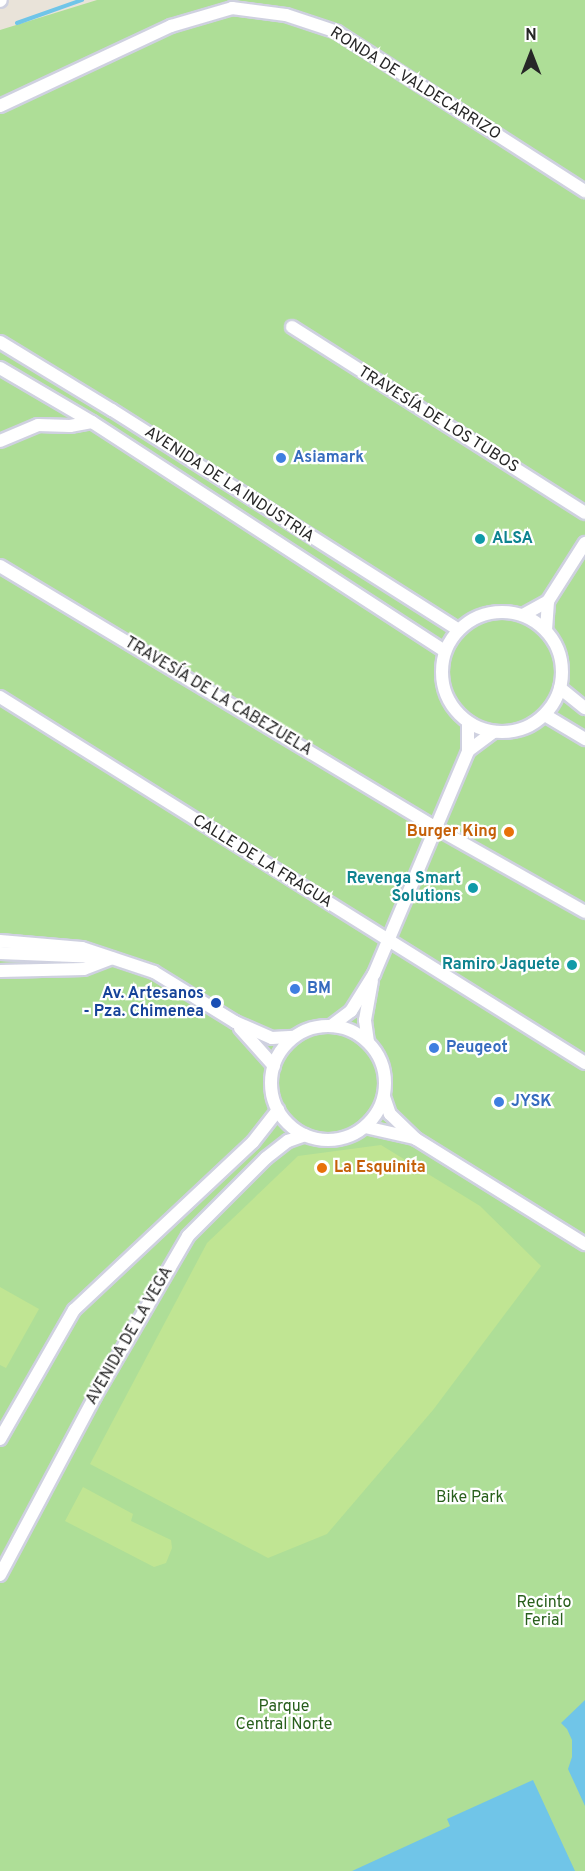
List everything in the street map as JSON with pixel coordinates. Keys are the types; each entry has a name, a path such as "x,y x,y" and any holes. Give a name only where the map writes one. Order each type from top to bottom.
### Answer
{"street":[{"name":"RONDA DE VALDECARRIZO","path":"0,106 171,26 232,8 286,15 337,32 585,191"},
{"name":"TRAVESÍA DE LOS TUBOS","path":"292,327 585,513"},
{"name":"AVENIDA DE LA INDUSTRIA","path":"0,342 112,410 458,630"},
{"name":"AVENIDA DE LA INDUSTRIA","path":"0,369 92,422 444,651"},
{"path":"0,441 38,425 70,426 92,422"},
{"path":"523,615 548,601 585,543"},
{"name":"TRAVESÍA DE LA CABEZUELA","path":"0,566 436,828 585,912"},
{"path":"546,630 548,601"},
{"path":"506,611 523,615 546,630 557,648 562,668 560,688 545,715 530,726 512,732 493,732 468,722 453,708 444,691 441,671 444,651 458,630 472,619 488,613 506,611"},
{"path":"560,688 585,708"},
{"name":"CALLE DE LA FRAGUA","path":"0,697 585,1063"},
{"path":"545,715 585,739"},
{"path":"368,1042 365,1020 374,974 468,751 468,722"},
{"path":"468,751 493,732"},
{"path":"0,941 82,948 112,957 154,972 235,1022 272,1038 294,1037 312,1029 331,1026 357,1034 377,1053 383,1067 384,1097 390,1113 416,1139 585,1244"},
{"path":"0,953 112,957"},
{"path":"0,971 84,969 112,957"},
{"path":"331,1026 351,1011 374,974"},
{"path":"235,1022 274,1066"},
{"path":"294,1037 282,1050 274,1066 273,1096 285,1121 306,1135 321,1140 337,1139 352,1135 365,1126 380,1108 384,1097"},
{"name":"AVENIDA DE LA VEGA","path":"0,1439 74,1310 253,1142 278,1110"},
{"path":"365,1126 416,1139"},
{"name":"AVENIDA DE LA VEGA","path":"0,1575 95,1396 188,1236 266,1158 288,1141 306,1135"}],"green space":[{"path":"97,0 585,0 585,1871 0,1871 0,30"},
{"path":"381,1145 480,1206 541,1266 433,1410 327,1534 268,1558 90,1464 207,1243 298,1156"},
{"path":"0,1287 39,1309 6,1368 0,1365"},
{"path":"83,1487 133,1514 131,1521 171,1540 172,1548 166,1563 154,1567 65,1521"}],"water":[{"path":"585,1700 585,1806 568,1769 572,1757 572,1740 561,1723"},
{"path":"533,1780 575,1871 352,1871 450,1826 447,1819"}],"waterway":[{"path":"17,23 82,0"}],"place":[{"name":"Asiamark","path":"281,458"},
{"name":"ALSA","path":"480,539"},
{"name":"Burger King","path":"509,832"},
{"name":"Revenga Smart Solutions","path":"473,888"},
{"name":"Ramiro Jaquete","path":"572,965"},
{"name":"BM","path":"295,989"},
{"name":"Av. Artesanos - Pza. Chimenea","path":"216,1003"},
{"name":"Peugeot","path":"434,1048"},
{"name":"JYSK","path":"499,1102"},
{"name":"La Esquinita","path":"322,1168"}],"park label":[{"name":"Bike Park","path":"470,1498"},
{"name":"Recinto Ferial","path":"544,1612"},
{"name":"Parque Central Norte","path":"284,1716"}]}
